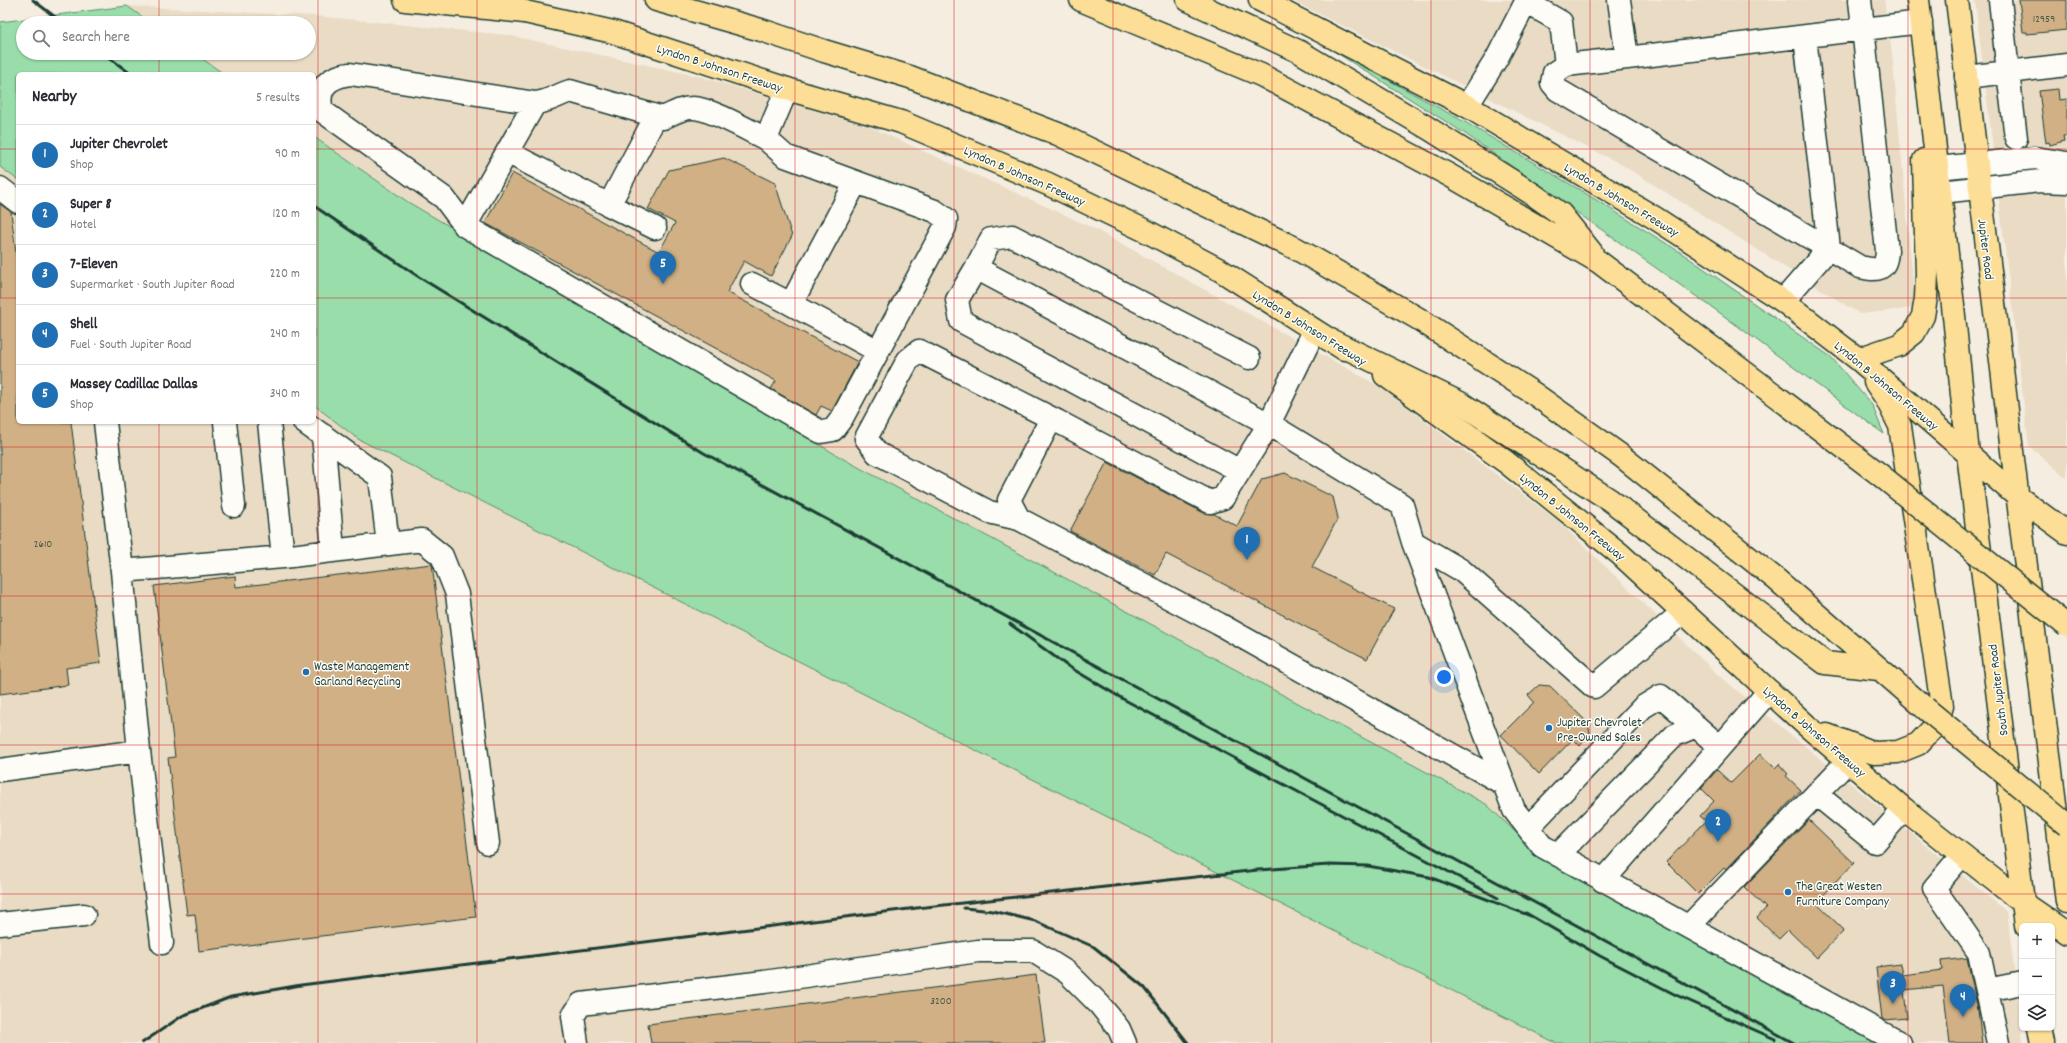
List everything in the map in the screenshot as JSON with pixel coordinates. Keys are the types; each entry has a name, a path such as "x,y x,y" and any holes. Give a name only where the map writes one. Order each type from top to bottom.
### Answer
{"main road":[{"name":"Lyndon B Johnson Freeway","path":"405,0 525,12 613,32 787,89 901,122 1048,184 1220,270 1402,385 1506,462 1620,554 1806,725 1904,809 2022,902 2067,933"},
{"path":"495,0 525,12"},
{"path":"656,0 761,30 824,51 910,76 1058,134 1297,249 1419,319 1533,393 1614,450 1777,580 1878,669 2067,825"},
{"path":"1082,0 1261,75 1448,175 1599,262 1879,474 2067,626"},
{"path":"1188,0 1300,52 1531,193 1561,214 1599,262"},
{"name":"Lyndon B Johnson Freeway","path":"1260,0 1467,106 1655,218 1783,301 1858,359 2018,497 2067,533"},
{"path":"1918,0 1941,192 1968,454"},
{"name":"Jupiter Road","path":"1957,0 2018,497"},
{"path":"1806,725 1844,743 1874,752 1898,752 1918,744 1937,724 1942,706 1900,426 1886,398 1858,359 1899,346 1914,333 1923,316 1926,298 1927,274 1924,156 1931,113"},
{"path":"1321,335 1462,404 1610,500 1825,663 1878,669"},
{"name":"South Jupiter Road","path":"1968,454 2026,923"},
{"path":"2018,497 2067,902"},
{"path":"2040,1031 2042,1043"}],"lane":[{"path":"1619,0 1627,58"},
{"path":"1860,0 1864,28 1887,251 1886,263 1881,268 1872,270 1860,267 1558,90 1552,83 1554,73 1566,65 1805,37 1864,28 1921,22"},
{"path":"2000,0 2016,138"},
{"path":"1467,106 1497,58 1527,1 1561,22 1566,65"},
{"path":"1783,301 1829,248 1805,37"},
{"path":"1966,77 2067,65"},
{"path":"350,74 534,103 546,102 556,96 570,91 663,118 680,110 693,107 706,110 766,139 785,156 935,211 946,219 945,227 842,418 833,430 821,432 465,226 444,198 322,111 321,94 326,83 336,76 350,74"},
{"path":"766,139 787,89"},
{"path":"465,226 534,103"},
{"path":"609,205 656,116"},
{"path":"507,152 655,228"},
{"path":"1938,168 2035,158 2067,163"},
{"path":"1941,192 2040,181 2067,182"},
{"path":"791,304 856,182"},
{"path":"0,188 16,200"},
{"path":"1240,471 961,321 957,300 991,239 1012,236 1248,358"},
{"path":"976,268 1269,424 1402,505 1413,542 1514,810 1542,846 1689,926 1799,989 1900,1043"},
{"path":"752,284 878,351"},
{"path":"1321,335 1269,424 1223,498 1210,502 1057,421 919,351 908,360 866,438 877,453 884,457 989,512 1019,519 1219,624 1504,784"},
{"path":"1019,519 1009,500 1049,423 1057,421"},
{"path":"105,424 122,571 139,751 162,943"},
{"path":"225,424 234,506"},
{"path":"270,424 283,557"},
{"path":"307,424 380,477 388,544"},
{"path":"323,435 333,550"},
{"path":"122,571 283,557 422,540 442,556 457,594 488,843"},
{"path":"1413,542 1461,570 1594,687 1683,612"},
{"path":"1603,880 1769,691"},
{"path":"1528,828 1643,707 1662,696 1720,747"},
{"path":"1558,855 1675,735 1696,726"},
{"path":"0,770 139,751"},
{"path":"1689,926 1848,761"},
{"path":"1816,794 1875,842 1904,809"},
{"path":"1962,854 1934,888 1979,953 1998,1043"},
{"path":"0,924 84,915"},
{"path":"577,1043 573,1016 582,1004 764,982 978,951 1033,951 1068,974 1100,1005 1119,1029 1124,1043"},
{"path":"1987,990 2019,983"}],"shaded area":[{"path":"1291,0 1884,0 1892,54 1914,294 1913,308 1860,314 1621,164"},
{"path":"1975,0 2067,0 2067,478 2029,446"},
{"path":"127,6 315,16 141,16"},
{"path":"316,16 507,35 702,77 870,127 1091,227 1377,385 1557,520 1717,674 2007,912 2019,1010 2019,1031 2022,1031 2023,1043 1882,1043 1544,859 1486,804 847,461 408,202 316,138 316,72 221,72 204,60 316,60"},
{"path":"0,88 16,92 16,424 316,424 316,254 1631,1043 0,1043"}],"green space":[{"path":"127,6 141,16 48,16"},
{"path":"16,20 16,60 204,60 221,72 16,72 16,179 0,167 0,22"},
{"path":"1321,43 1470,125 1585,193 1680,252 1831,357 1872,405 1884,434 1720,313 1464,133"},
{"path":"316,138 408,202 847,461 1486,804 1544,859 1882,1043 1556,1043 358,439 316,407"}],"building":[{"path":"2019,0 2067,0 2067,30 2027,34 2027,32 2023,32"},
{"path":"2058,89 2059,100 2067,99 2067,136 2063,136 2064,141 2050,145 2049,142 2046,143 2039,91"},
{"path":"724,158 775,183 792,236 771,276 744,261 727,292 858,362 832,411 821,406 816,415 771,389 776,381 485,223 512,173 659,252 675,223 648,209 669,170"},
{"path":"0,204 11,212 16,253 16,424 71,424 101,663 66,668 68,685 0,694"},
{"path":"1107,462 1204,513 1214,514 1237,526 1262,479 1285,473 1333,497 1338,518 1312,567 1394,609 1367,659 1166,554 1155,575 1070,531"},
{"name":"Waste Management Garland Recycling","path":"432,564 476,917 199,951 195,914 187,915 168,758 175,757 154,586 235,576 236,587"},
{"name":"Jupiter Chevrolet Pre-Owned Sales","path":"1539,685 1550,686 1588,723 1590,733 1580,746 1573,739 1539,774 1501,735 1534,702 1528,695"},
{"path":"1760,754 1775,768 1779,764 1788,774 1786,776 1801,790 1726,870 1724,868 1698,894 1666,862 1706,821 1700,816 1714,801 1701,788 1717,770 1731,783"},
{"name":"The Great Westen Furniture Company","path":"1809,820 1854,863 1816,903 1844,930 1817,958 1788,930 1779,939 1757,918 1766,908 1744,887"},
{"path":"1967,958 1978,1010 1982,1043 1950,1043 1943,986 1904,990 1907,1018 1882,1019 1876,967 1901,964 1903,975 1942,970 1941,961"},
{"path":"1036,975 1045,1043 651,1043 648,1024"}],"railway":[{"path":"33,0 54,16"},
{"path":"112,60 128,72"},
{"path":"316,207 419,277 704,453 1794,1043"},
{"path":"1010,624 1066,665 1123,699 1498,898"},
{"path":"142,1043 182,1016 231,997 301,985 917,908 1258,870 1329,865 1368,866 1429,877 1531,916"},
{"path":"964,908 993,911 1035,921 1094,947 1144,987 1188,1043"},
{"path":"1526,913 1600,956 1676,995 1775,1039"}],"place":[{"name":"Massey Cadillac Dallas","path":"663,284"},
{"name":"Jupiter Chevrolet","path":"1247,560"},
{"name":"Waste Management Garland Recycling","path":"306,672"},
{"name":"Jupiter Chevrolet Pre-Owned Sales","path":"1549,728"},
{"name":"Super 8","path":"1718,842"},
{"name":"The Great Westen Furniture Company","path":"1788,892"},
{"name":"7-Eleven","path":"1893,1004"},
{"name":"Shell","path":"1963,1017"}]}
